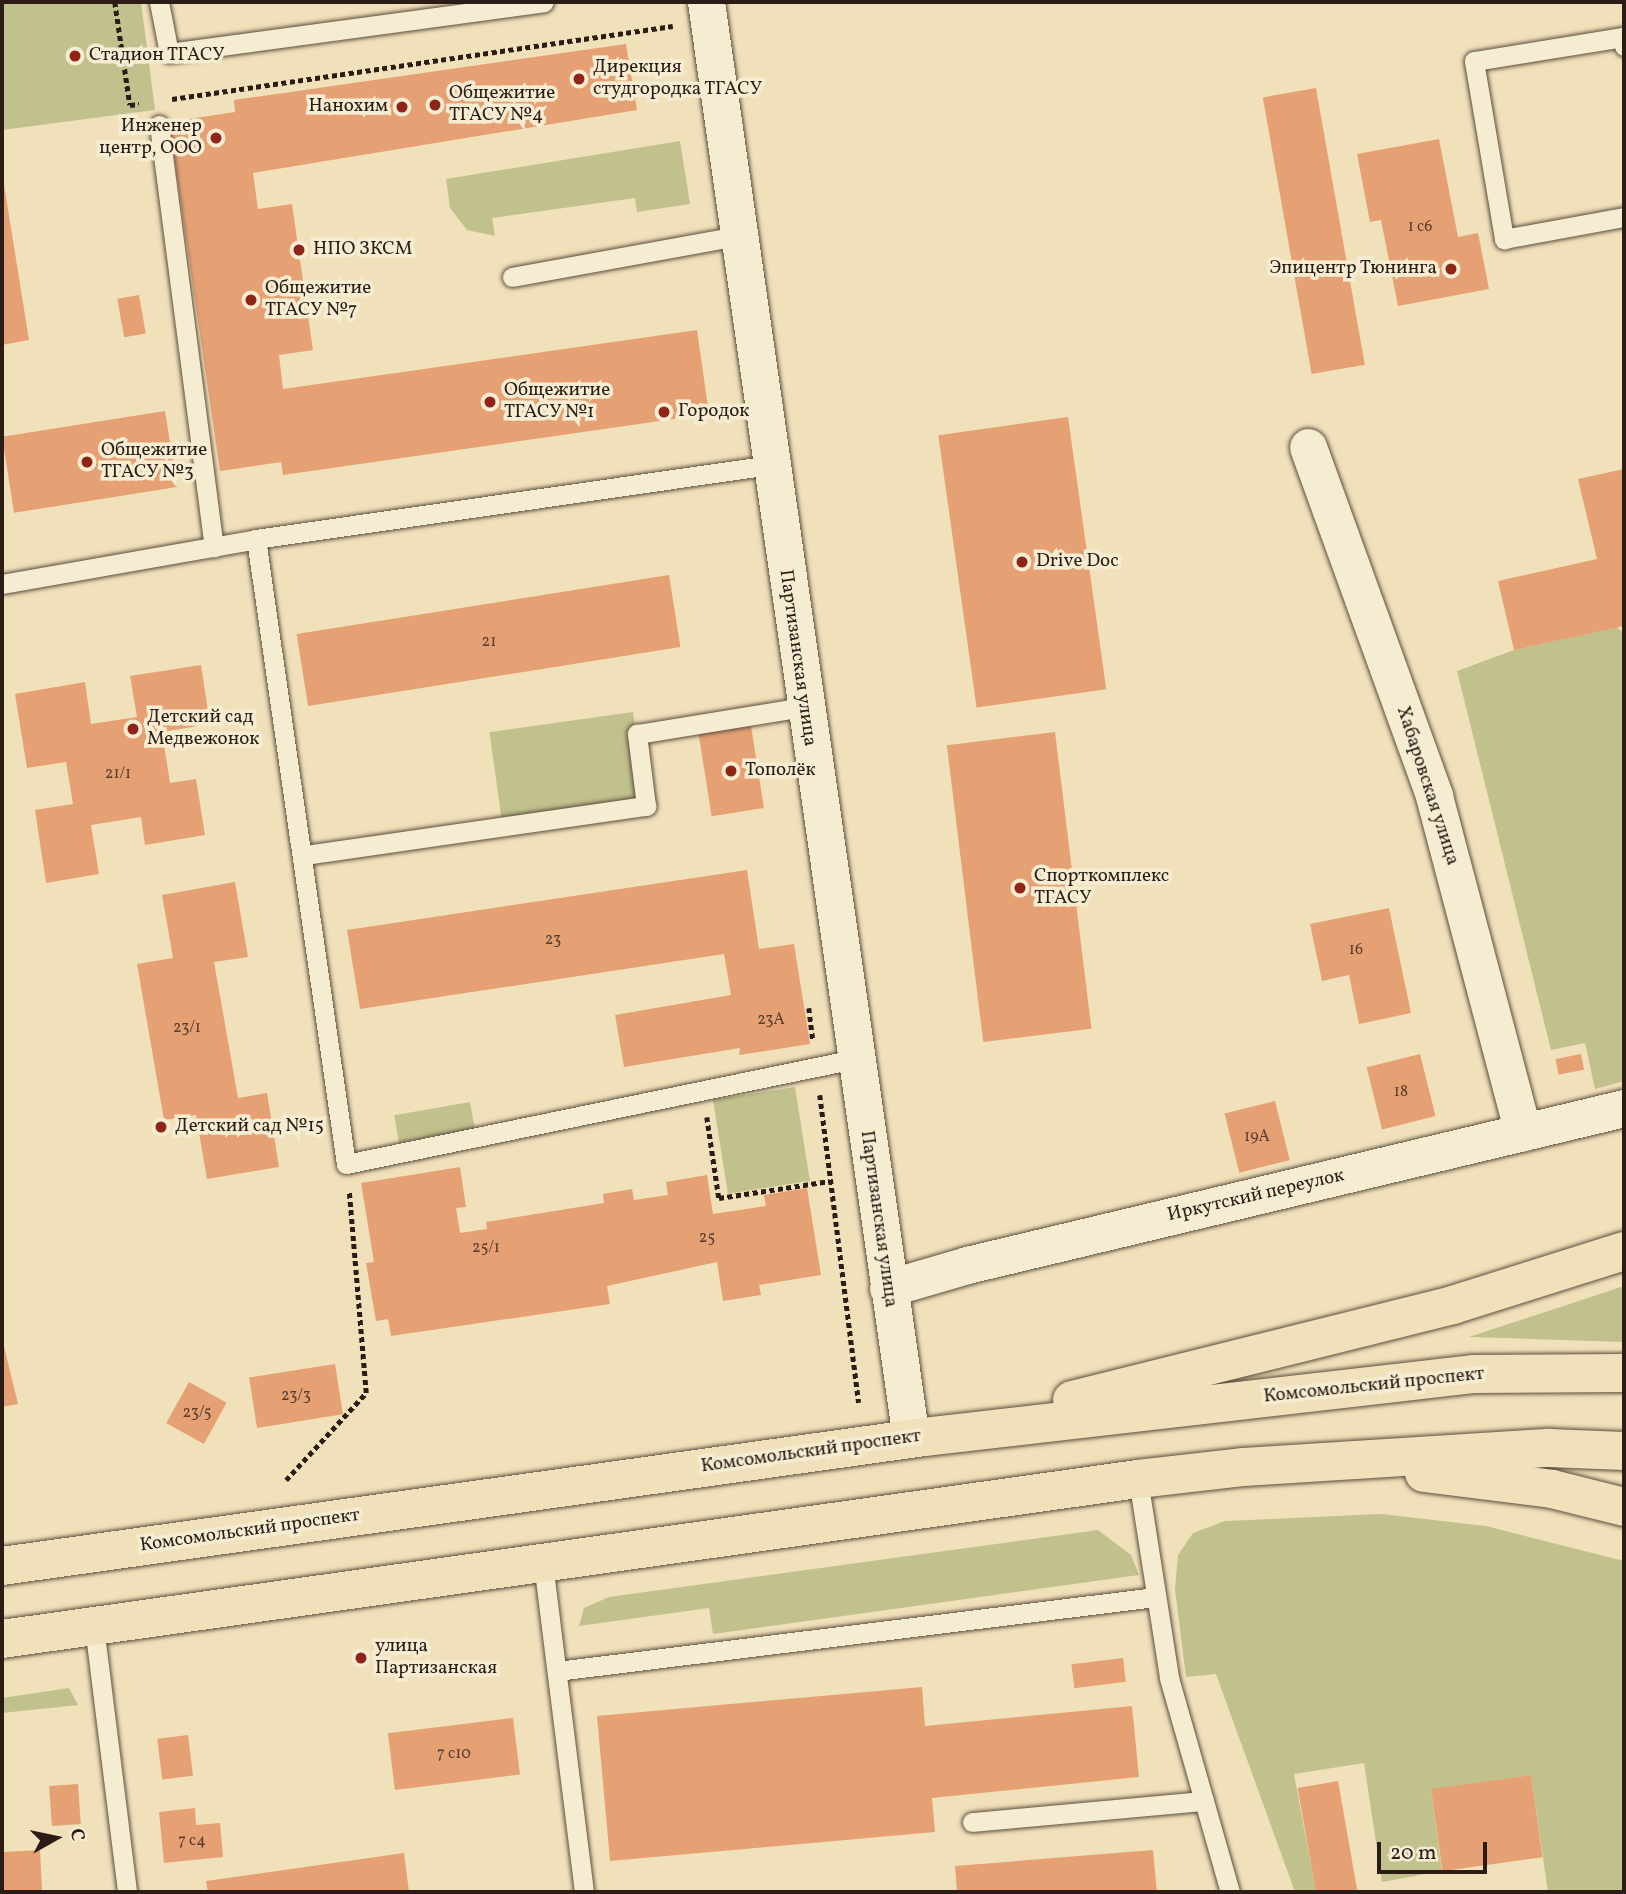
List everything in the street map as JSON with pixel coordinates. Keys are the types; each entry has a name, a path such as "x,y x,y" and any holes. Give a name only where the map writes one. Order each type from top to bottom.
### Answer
{"main road":[{"path":"917,1437 1453,1305 1624,1251"},
{"name":"Комсомольский проспект","path":"2,1566 917,1437 1474,1374 1624,1373"},
{"path":"2,1639 1138,1479 1244,1467 1549,1448 1624,1451"},
{"path":"1244,1467 1397,1470 1552,1489 1624,1507"}],"street":[{"name":"Партизанская улица","path":"706,2 888,1288 917,1437"},
{"name":"Хабаровская улица","path":"1308,447 1434,796 1523,1132"},
{"name":"Иркутский переулок","path":"888,1288 967,1265 1624,1108"}],"lane":[{"path":"159,2 169,53 544,2"},
{"path":"1624,46 1623,37 1474,61 1504,239 1624,217"},
{"path":"159,125 214,547"},
{"path":"512,277 738,236"},
{"path":"2,584 256,539 770,465"},
{"path":"256,539 305,855 346,1164 855,1059"},
{"path":"305,855 646,806 636,734 804,707"},
{"path":"1138,1479 1169,1678 1230,1892"},
{"path":"543,1563 583,1892"},
{"path":"557,1671 1155,1597"},
{"path":"94,1626 127,1892"},
{"path":"972,1822 1204,1801"}],"path":[{"path":"115,2 130,105"},
{"path":"170,99 677,26"},
{"path":"703,1092 719,1198 831,1181"},
{"path":"286,1480 366,1393 346,1164"}],"green space":[{"name":"Стадион ТГАСУ","path":"2,2 141,2 155,110 2,130"},
{"path":"680,141 690,204 637,212 635,198 492,218 495,236 467,230 450,208 446,179"},
{"path":"1617,627 1624,633 1624,1081 1595,1089 1585,1043 1551,1050 1457,671 1514,650"},
{"path":"633,712 646,806 503,826 489,732"},
{"path":"795,1087 810,1181 728,1194 713,1100"},
{"path":"470,1102 475,1130 399,1143 394,1115"},
{"path":"1624,1286 1624,1342 1469,1337"},
{"path":"1381,1514 1486,1526 1624,1561 1624,1892 1548,1892 1531,1775 1431,1790 1442,1871 1382,1882 1364,1763 1294,1774 1316,1892 1295,1892 1216,1674 1186,1677 1175,1589 1178,1555 1193,1533 1225,1521"},
{"path":"1098,1530 1131,1555 1139,1575 713,1634 709,1608 579,1626 584,1608 609,1597"},
{"path":"69,1688 78,1705 2,1713 2,1698"}],"building":[{"path":"626,44 637,110 253,173 258,209 292,204 313,350 279,355 283,389 697,330 709,414 283,475 281,462 220,471 169,122 235,112 234,100"},
{"path":"1316,88 1365,365 1312,374 1263,97"},
{"path":"1439,139 1458,237 1478,233 1489,289 1398,306 1381,220 1370,222 1357,154"},
{"path":"2,172 29,340 2,345"},
{"path":"139,295 146,333 124,337 117,299"},
{"name":"Общежитие ТГАСУ №3","path":"165,411 177,487 14,513 2,437"},
{"name":"Drive Doc","path":"1068,417 1106,689 977,708 938,435"},
{"path":"1624,469 1624,626 1514,650 1498,581 1597,559 1578,479"},
{"path":"669,575 680,647 308,706 297,634"},
{"path":"201,665 210,724 162,732 170,783 196,779 205,835 145,845 141,817 91,825 99,874 46,883 35,810 73,804 66,762 27,768 15,694 85,682 91,724 137,717 130,676"},
{"name":"Тополёк","path":"751,726 764,808 712,816 699,734"},
{"name":"Спорткомплекс ТГАСУ","path":"1055,732 1091,1029 983,1042 947,745"},
{"path":"747,870 759,949 794,944 810,1044 739,1055 740,1048 624,1067 615,1015 731,995 724,954 360,1009 347,930"},
{"path":"235,882 248,957 214,962 238,1098 267,1093 279,1167 207,1179 196,1115 164,1120 137,964 173,958 162,895"},
{"path":"1389,908 1411,1013 1359,1024 1349,975 1322,981 1310,924"},
{"path":"1420,1054 1435,1116 1382,1129 1367,1067"},
{"path":"1581,1054 1584,1070 1559,1075 1555,1059"},
{"path":"1275,1101 1290,1160 1239,1173 1225,1114"},
{"path":"460,1167 466,1207 456,1208 460,1233 487,1229 486,1222 604,1203 603,1194 632,1189 634,1200 668,1195 666,1182 707,1175 713,1214 766,1206 764,1195 807,1188 821,1275 759,1285 761,1295 723,1301 717,1262 607,1286 610,1304 391,1336 388,1319 376,1321 366,1263 374,1262 361,1183"},
{"path":"2,1338 18,1404 2,1407"},
{"path":"335,1364 343,1414 257,1428 249,1378"},
{"path":"189,1382 227,1403 204,1444 166,1423"},
{"path":"1123,1658 1126,1682 1074,1688 1071,1664"},
{"path":"922,1687 925,1726 1132,1706 1139,1777 932,1798 935,1832 610,1861 597,1716"},
{"path":"513,1718 520,1775 395,1790 388,1733"},
{"path":"188,1735 193,1776 162,1779 157,1739"},
{"path":"1531,1775 1543,1857 1443,1871 1431,1789"},
{"path":"1338,1781 1358,1892 1316,1892 1298,1788"},
{"path":"78,1784 81,1824 52,1826 49,1786"},
{"path":"195,1808 196,1825 220,1823 223,1857 164,1863 159,1812"},
{"path":"40,1850 42,1892 4,1892 2,1852"},
{"path":"1153,1850 1157,1892 957,1892 955,1866"},
{"path":"404,1853 409,1892 208,1892 206,1881"}],"place":[{"name":"Стадион ТГАСУ","path":"75,56"},
{"name":"Дирекция студгородка ТГАСУ","path":"579,79"},
{"name":"Общежитие ТГАСУ №4","path":"435,105"},
{"name":"Нанохим","path":"402,107"},
{"name":"Инженер центр, ООО","path":"216,138"},
{"name":"НПО ЗКСМ","path":"299,250"},
{"name":"Эпицентр Тюнинга","path":"1451,269"},
{"name":"Общежитие ТГАСУ №7","path":"251,300"},
{"name":"Общежитие ТГАСУ №1","path":"490,402"},
{"name":"Городок","path":"664,412"},
{"name":"Общежитие ТГАСУ №3","path":"87,462"},
{"name":"Drive Doc","path":"1022,562"},
{"name":"Детский сад Медвежонок","path":"133,729"},
{"name":"Тополёк","path":"731,771"},
{"name":"Спорткомплекс ТГАСУ","path":"1020,888"},
{"name":"Детский сад №15","path":"161,1127"},
{"name":"улица Партизанская","path":"361,1658"}]}
